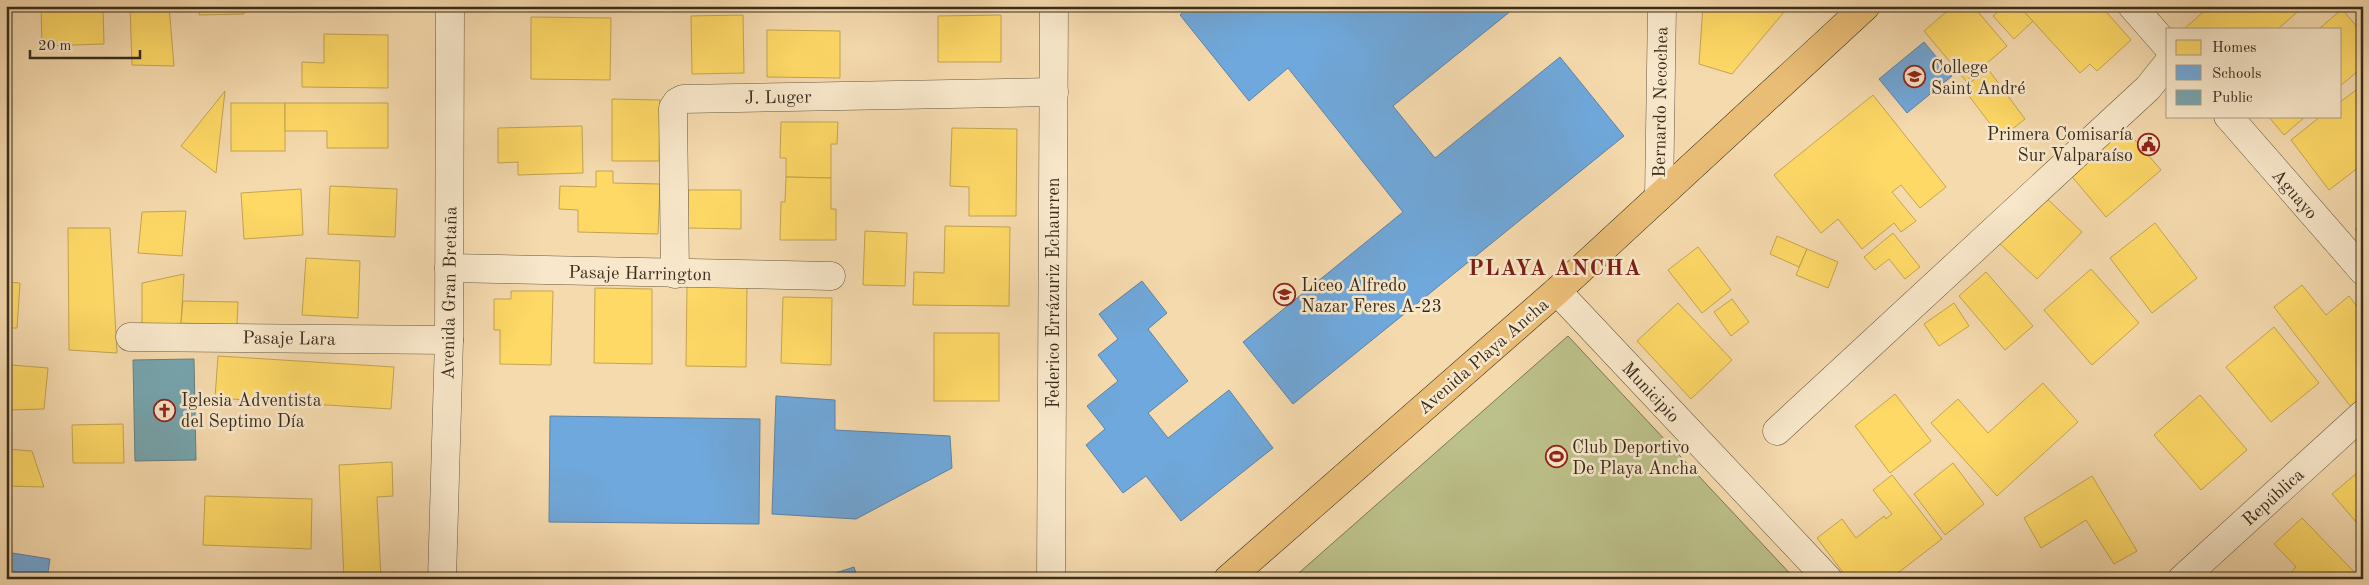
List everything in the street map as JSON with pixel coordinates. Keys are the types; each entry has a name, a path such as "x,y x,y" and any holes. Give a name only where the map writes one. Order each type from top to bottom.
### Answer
{"main road":[{"name":"Avenida Playa Ancha","path":"1228,579 1557,291 1866,6"}],"street":[{"name":"Avenida Gran Bretaña","path":"442,579 449,340 450,6"},
{"name":"Federico Errázuriz Echaurren","path":"1051,579 1054,6"},
{"name":"Bernardo Necochea","path":"1659,197 1662,6"},
{"path":"2132,6 2166,45"},
{"path":"1777,431 2148,88 2166,66"},
{"name":"J. Luger","path":"676,274 673,108 677,102 693,98 1054,92"},
{"name":"Aguayo","path":"2230,118 2363,271"},
{"name":"Pasaje Harrington","path":"449,268 831,276"},
{"name":"Municipio","path":"1557,291 1828,579"},
{"name":"Pasaje Lara","path":"130,337 449,340"},
{"name":"República","path":"2182,579 2363,414"}],"green space":[{"name":"Club Deportivo De Playa Ancha","path":"1568,336 1795,579 1292,579"}],"building: Homes":[{"path":"41,6 103,6 104,44 42,46"},
{"path":"130,6 169,6 174,66 132,65"},
{"path":"200,6 244,6 244,14 199,15"},
{"path":"1703,6 1789,6 1732,74 1699,64"},
{"path":"1953,6 1973,6 2007,46 1966,81 1924,31"},
{"path":"2004,6 2019,6 2033,21 2014,39 1993,16"},
{"path":"2019,6 2101,6 2131,40 2097,71 2090,64 2080,73"},
{"path":"2210,6 2304,6 2279,28 2185,28"},
{"path":"2342,9 2363,34 2363,67 2342,84 2342,28 2320,28"},
{"path":"743,15 744,73 692,74 691,16"},
{"path":"1001,15 1001,62 938,62 938,16"},
{"path":"531,17 611,18 610,80 531,79"},
{"path":"767,30 840,31 840,78 767,77"},
{"path":"324,34 388,35 388,88 302,87 302,62 324,63"},
{"path":"1988,69 2025,119 2001,138 1963,88"},
{"path":"2363,85 2363,164 2329,190 2291,140 2318,118 2342,118 2342,101"},
{"path":"225,91 216,173 181,146"},
{"path":"1873,95 1946,187 1920,208 1901,185 1892,192 1916,221 1901,232 1894,223 1862,249 1838,219 1821,233 1774,175"},
{"path":"612,99 660,100 659,161 612,161"},
{"path":"231,103 285,103 285,151 231,151"},
{"path":"285,103 388,103 388,148 327,148 327,131 285,131"},
{"path":"2270,118 2304,118 2284,135"},
{"path":"781,122 838,122 837,144 831,144 831,178 786,177 786,158 780,158"},
{"path":"2122,125 2161,170 2106,217 2068,172"},
{"path":"582,126 583,173 518,175 518,162 498,163 498,128"},
{"path":"952,128 1017,129 1016,216 969,216 969,187 950,186"},
{"path":"596,171 613,171 613,183 660,184 658,234 578,232 578,210 559,209 560,186 596,187"},
{"path":"786,177 831,178 831,209 836,209 836,240 780,240 781,202 785,202"},
{"path":"330,186 397,189 395,237 328,234"},
{"path":"301,189 303,235 244,239 241,193"},
{"path":"688,190 741,190 741,229 688,228"},
{"path":"2039,191 2082,232 2037,279 1994,238"},
{"path":"186,211 182,256 138,253 142,212"},
{"path":"2155,223 2197,278 2152,313 2110,258"},
{"path":"2363,223 2363,239 2355,229"},
{"path":"945,226 1010,227 1009,306 913,305 914,272 944,273"},
{"path":"68,228 110,228 117,353 69,350"},
{"path":"865,231 907,233 905,286 863,285"},
{"path":"1893,233 1920,267 1905,279 1889,259 1875,270 1864,257"},
{"path":"1777,236 1807,249 1799,267 1770,254"},
{"path":"1698,247 1731,290 1702,313 1668,270"},
{"path":"1807,249 1838,262 1828,288 1796,275"},
{"path":"306,258 360,261 358,318 302,315"},
{"path":"2091,269 2139,323 2092,365 2044,310"},
{"path":"1986,272 2033,326 2005,350 1959,296"},
{"path":"184,274 181,323 142,328 142,283"},
{"path":"6,282 20,283 17,328 6,328"},
{"path":"687,285 747,286 746,367 686,366"},
{"path":"2302,285 2326,315 2349,296 2363,314 2363,398 2351,407 2274,307"},
{"path":"595,288 652,289 652,364 594,363"},
{"path":"511,291 553,291 551,365 500,364 500,330 494,330 494,299 511,299"},
{"path":"783,297 832,298 831,365 781,363"},
{"path":"1732,299 1749,322 1731,336 1714,312"},
{"path":"183,301 238,302 237,325 181,323"},
{"path":"1678,303 1732,360 1691,399 1637,341"},
{"path":"1954,303 1969,326 1939,346 1924,324"},
{"path":"2274,327 2319,383 2271,422 2226,367"},
{"path":"934,333 999,333 999,401 934,401"},
{"path":"218,356 394,367 391,409 215,398"},
{"path":"6,364 12,365 10,410 6,410"},
{"path":"12,365 48,368 44,409 10,410"},
{"path":"2043,383 2078,422 1997,496 1931,423 1958,399 1988,433"},
{"path":"1895,394 1931,441 1890,473 1855,426"},
{"path":"2200,395 2247,450 2201,490 2154,435"},
{"path":"123,424 124,463 73,463 72,425"},
{"path":"6,449 32,451 44,487 6,486"},
{"path":"392,462 393,496 377,497 381,579 344,579 339,465"},
{"path":"1953,463 1984,504 1945,535 1914,494"},
{"path":"2363,468 2363,530 2332,494"},
{"path":"1892,475 1942,539 1890,579 1848,579 1817,538 1842,519 1856,538 1884,516 1886,519 1892,514 1873,490"},
{"path":"2092,476 2137,551 2114,564 2086,520 2041,548 2024,518"},
{"path":"205,496 312,499 311,549 203,545"},
{"path":"2302,518 2361,579 2284,579 2296,567 2274,544"}],"building: Schools":[{"path":"1190,6 1517,6 1393,106 1435,158 1560,57 1624,136 1293,404 1243,342 1403,212 1288,68 1249,101 1180,15"},
{"name":"College Saint André","path":"1924,42 1952,76 1907,113 1879,79"},
{"path":"1142,281 1167,313 1148,329 1188,381 1148,413 1168,438 1229,390 1273,448 1181,521 1146,476 1123,493 1086,445 1105,429 1087,406 1118,381 1098,355 1118,339 1099,314"},
{"path":"776,396 835,400 835,430 950,436 952,468 856,519 772,514"},
{"path":"550,416 760,419 759,524 549,522"},
{"path":"6,552 50,559 47,579 6,579"},
{"path":"854,567 858,579 817,579"},
{"path":"999,574 1000,579 975,579"}],"building: Public":[{"name":"Iglesia Adventista del Septimo Día","path":"194,359 196,460 135,461 133,360"}],"place":[{"name":"College Saint André","path":"1915,77"},
{"name":"Primera Comisaría Sur Valparaíso","path":"2149,144"},
{"name":"Liceo Alfredo Nazar Feres A-23","path":"1285,295"},
{"name":"Iglesia Adventista del Septimo Día","path":"165,410"},
{"name":"Club Deportivo De Playa Ancha","path":"1556,457"}],"district":[{"name":"PLAYA ANCHA","path":"1555,267"}]}
